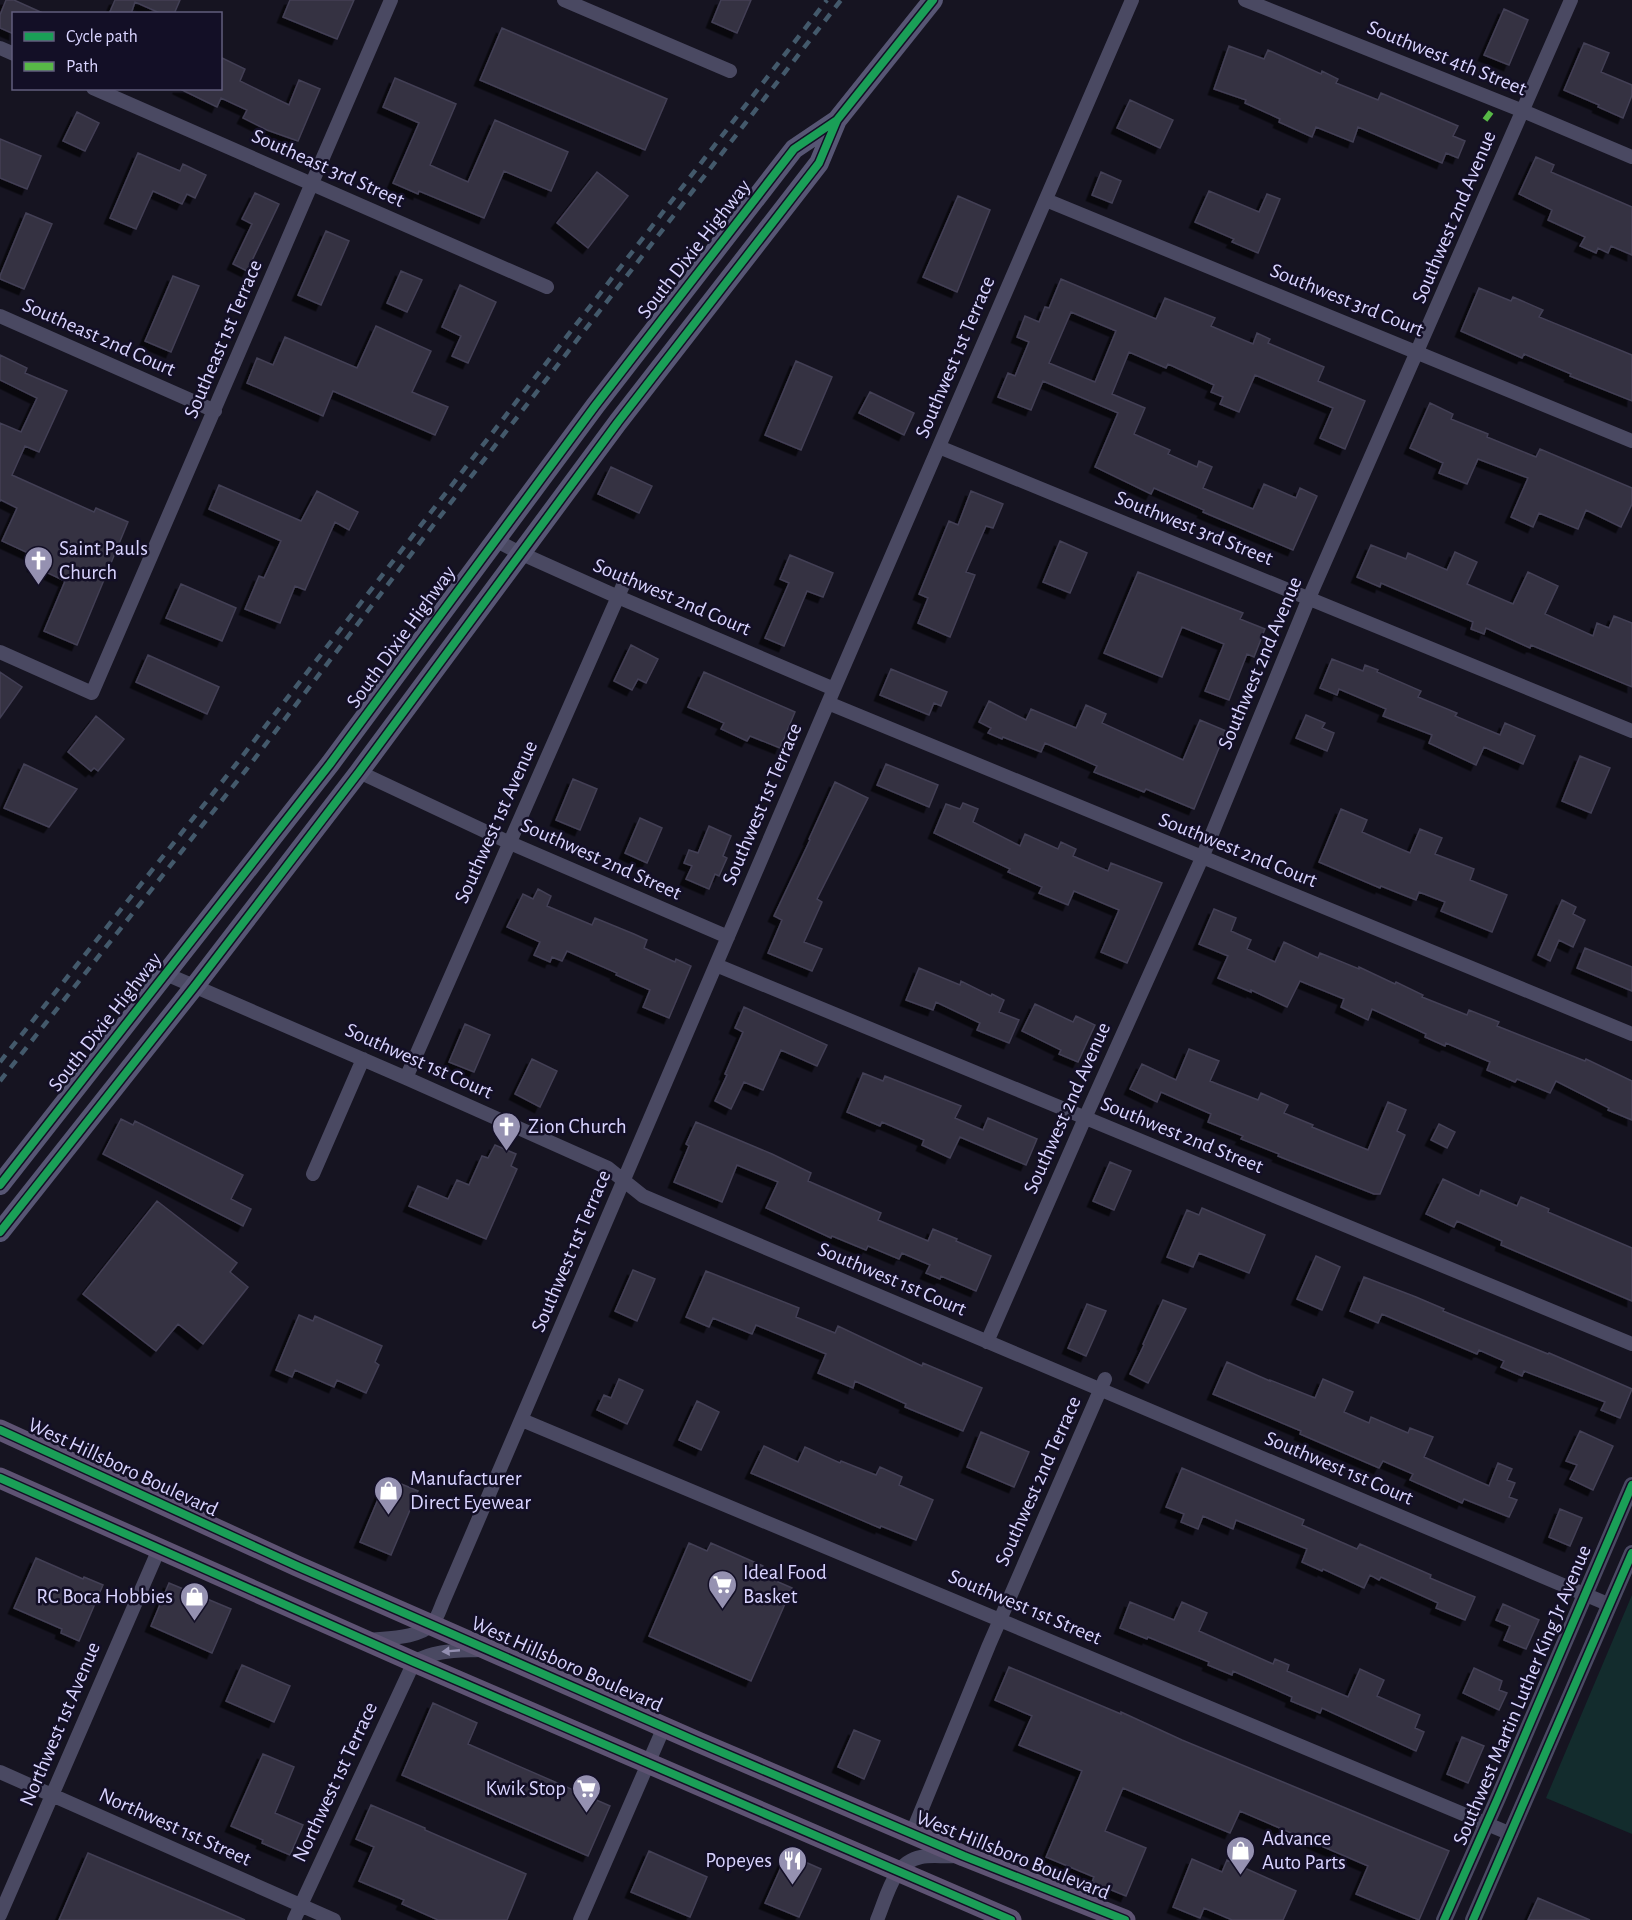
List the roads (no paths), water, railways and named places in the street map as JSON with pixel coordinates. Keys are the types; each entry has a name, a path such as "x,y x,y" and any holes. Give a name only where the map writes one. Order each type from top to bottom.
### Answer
{"main road":[{"name":"South Dixie Highway","path":"0,1232 194,987 359,772 618,422 819,163 837,120 933,0"},
{"name":"South Dixie Highway","path":"0,1185 330,764 595,406 794,148 837,120"},
{"name":"West Hillsboro Boulevard","path":"0,1430 297,1566 664,1727 964,1856 1125,1920"},
{"path":"0,1478 414,1662 1011,1920"}],"street":[{"name":"Southeast 1st Terrace","path":"0,652 92,693 391,0"},
{"path":"564,0 730,71"},
{"name":"Southwest 1st Terrace","path":"432,1624 522,1420 834,689 1132,0"},
{"name":"Southwest 4th Street","path":"1245,0 1632,157"},
{"name":"Southwest 2nd Avenue","path":"987,1342 1202,858 1310,598 1571,0"},
{"name":"Southeast 3rd Street","path":"98,90 547,287"},
{"name":"Southwest 3rd Court","path":"1046,200 1632,441"},
{"name":"Southeast 2nd Court","path":"0,316 215,411"},
{"name":"Southwest 3rd Street","path":"939,447 1632,731"},
{"name":"Southwest 2nd Court","path":"495,540 618,597 834,689"},
{"name":"Southwest 1st Avenue","path":"406,1078 624,583"},
{"name":"Southwest 2nd Court","path":"828,703 1632,1034"},
{"name":"Southwest 2nd Street","path":"359,772 510,843 728,938"},
{"name":"Southwest 2nd Street","path":"716,965 1632,1344"},
{"name":"Southwest 1st Court","path":"166,974 608,1168 643,1196 987,1342 1103,1384 1610,1605"},
{"path":"313,1174 363,1059"},
{"name":"Southwest 2nd Terrace","path":"912,1833 1000,1620 1103,1384"},
{"name":"Southwest 1st Street","path":"522,1420 1511,1834"},
{"name":"Southwest Martin Luther King Jr Avenue","path":"1444,1920 1632,1485"},
{"name":"Northwest 1st Avenue","path":"0,1915 159,1549"},
{"name":"Southwest Martin Luther King Jr Avenue","path":"1473,1920 1632,1553"},
{"path":"366,1640 402,1636 422,1631 432,1624"},
{"path":"414,1662 425,1655 445,1651 489,1649"},
{"name":"Northwest 1st Terrace","path":"294,1920 414,1662"},
{"path":"580,1920 664,1727"},
{"name":"Northwest 1st Street","path":"0,1772 334,1920"},
{"path":"877,1920 897,1871 906,1862 921,1857 964,1856"}],"railway":[{"path":"0,1062 237,763 827,0"},
{"path":"0,1081 246,770 841,0"}],"place":[{"name":"Saint Pauls Church","path":"38,586"},
{"name":"Zion Church","path":"507,1152"},
{"name":"Manufacturer Direct Eyewear","path":"389,1516"},
{"name":"Ideal Food Basket","path":"722,1610"},
{"name":"RC Boca Hobbies","path":"194,1622"},
{"name":"Kwik Stop","path":"587,1814"},
{"name":"Advance Auto Parts","path":"1241,1876"},
{"name":"Popeyes","path":"793,1886"}]}
